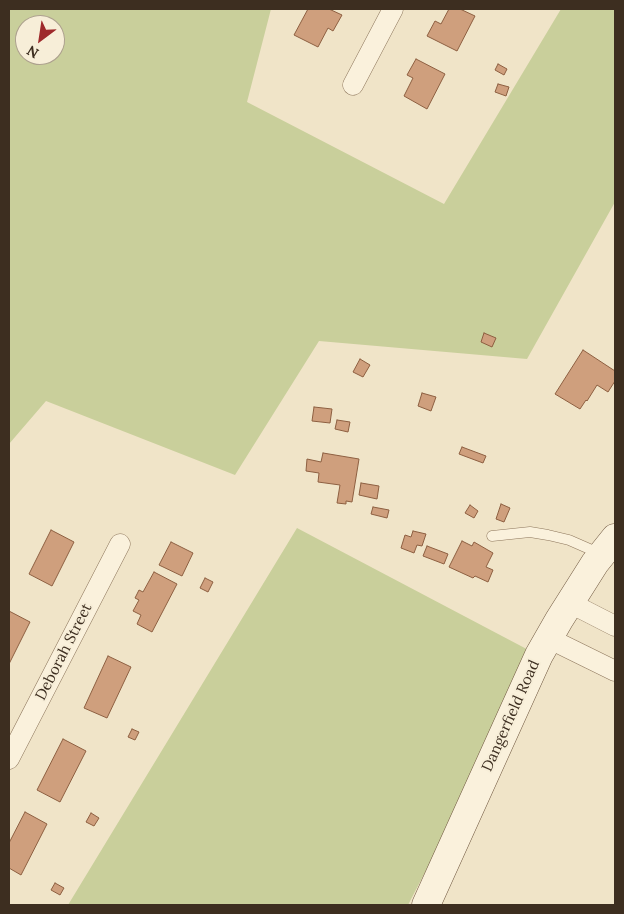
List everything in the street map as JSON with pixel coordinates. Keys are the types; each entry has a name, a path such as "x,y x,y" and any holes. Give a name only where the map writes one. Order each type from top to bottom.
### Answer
{"street":[{"path":"353,86 393,9"},
{"name":"Deborah Street","path":"9,759 120,544"},
{"name":"Dangerfield Road","path":"426,905 535,663 548,638 595,563 609,546"},
{"path":"570,603 615,626"},
{"path":"548,638 615,671"}],"lane":[{"path":"492,536 530,532 609,546"}],"green space":[{"path":"9,9 271,9 247,102 444,204 561,9 615,9 615,202 527,359 319,341 235,475 46,401 9,444"},
{"path":"297,528 538,655 408,905 68,905"}],"building":[{"path":"308,9 329,9 342,15 333,31 328,28 318,47 294,35"},
{"path":"449,9 460,9 475,16 457,51 427,36 435,21 441,24"},
{"path":"416,59 445,74 427,109 404,96 413,78 407,75"},
{"path":"498,64 507,69 504,75 495,70"},
{"path":"498,84 509,87 506,96 495,92"},
{"path":"484,333 496,338 492,347 481,342"},
{"path":"583,350 615,371 615,381 608,392 597,385 580,409 555,394"},
{"path":"360,359 370,365 363,377 353,372"},
{"path":"422,393 436,397 431,411 418,406"},
{"path":"314,407 332,409 330,423 312,421"},
{"path":"337,420 350,422 348,432 335,429"},
{"path":"462,447 486,456 483,463 459,454"},
{"path":"323,453 359,459 352,502 346,501 346,504 337,503 340,485 318,482 319,473 306,471 307,459 321,462"},
{"path":"361,483 379,486 377,499 359,495"},
{"path":"501,504 510,508 504,522 496,519"},
{"path":"470,505 478,511 474,518 465,513"},
{"path":"373,507 389,510 387,518 371,514"},
{"path":"51,530 74,542 52,586 29,574"},
{"path":"413,531 426,534 422,546 417,545 414,553 401,548 405,535 411,537"},
{"path":"462,541 472,546 474,542 493,553 486,567 493,570 488,582 475,576 473,578 449,567"},
{"path":"171,542 193,553 182,576 159,565"},
{"path":"427,546 448,554 444,564 423,556"},
{"path":"154,572 177,584 152,632 137,624 141,615 133,611 139,600 135,598 139,590 143,592"},
{"path":"205,578 213,582 208,592 200,588"},
{"path":"9,611 30,622 9,664"},
{"path":"108,656 131,667 107,718 84,708"},
{"path":"132,729 139,732 135,740 128,737"},
{"path":"63,739 86,751 60,802 37,790"},
{"path":"25,812 47,824 21,875 9,868 9,843"},
{"path":"91,813 99,818 94,826 86,822"},
{"path":"55,883 64,888 60,895 51,890"}]}
